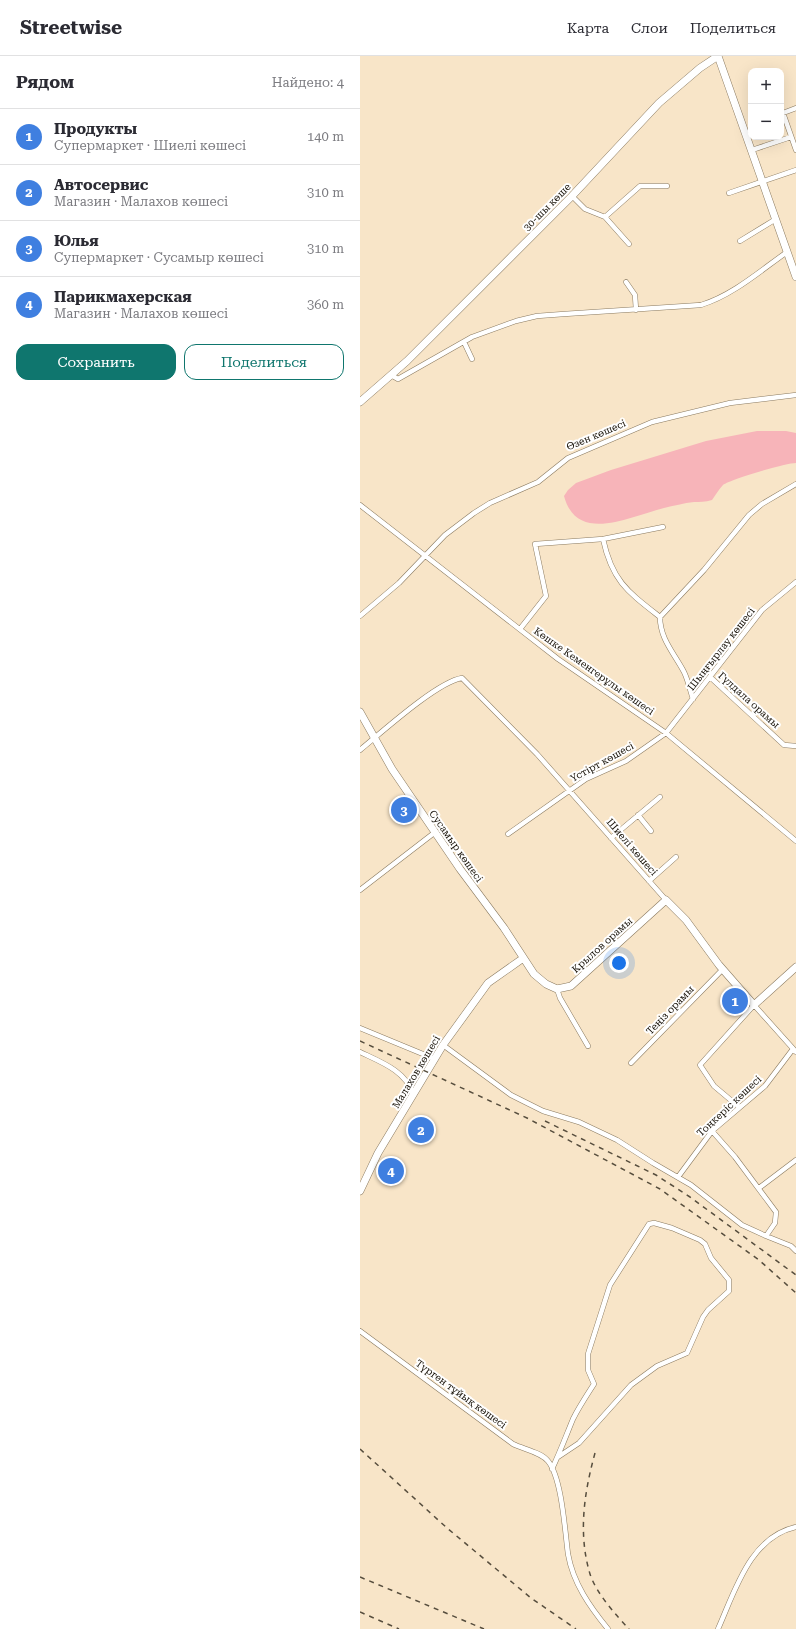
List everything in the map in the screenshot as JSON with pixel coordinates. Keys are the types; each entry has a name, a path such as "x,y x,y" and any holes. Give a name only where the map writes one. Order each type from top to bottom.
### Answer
{"main road":[{"path":"718,56 796,277"},
{"name":"30-шы көше","path":"392,375 572,196 659,104 700,68 718,56"},
{"path":"360,402 392,375"},
{"name":"Сусамыр көшесі","path":"360,712 392,769 434,832 504,928 522,959 534,974 546,984 557,989"},
{"name":"Шиелі көшесі","path":"666,900 686,920 723,969 754,1005"},
{"name":"Крылов орамы","path":"557,989 571,986 580,980 666,900"},
{"name":"Малахов көшесі","path":"360,1191 378,1153 414,1096 426,1072 443,1045 488,983 522,959"},
{"path":"754,1005 796,967"}],"street":[{"path":"796,108 783,113 796,150"},
{"path":"752,150 791,137"},
{"path":"730,193 796,170"},
{"path":"605,217 640,186 667,186"},
{"path":"572,196 585,209 605,217 628,244"},
{"path":"740,241 776,219"},
{"path":"392,375 398,379 464,342 495,327 537,316 692,307 713,302 786,252"},
{"path":"626,282 635,295 636,310"},
{"path":"464,342 472,359"},
{"name":"Өзен көшесі","path":"360,616 399,583 424,555 445,535 474,513 503,497 538,482 568,458 652,422 730,403 796,395"},
{"path":"660,617 704,570 749,515 762,504 796,484"},
{"name":"Көшке Кеменгерұлы көшесі","path":"360,505 558,659 666,733 796,841"},
{"path":"520,629 546,596 535,544 603,539 663,527"},
{"path":"603,539 610,567 619,582 660,617 664,637 673,656 684,672 693,699"},
{"name":"Шыңғырлау көшесі","path":"666,733 762,610 796,582"},
{"name":"Гүлдала орамы","path":"710,677 784,745 796,746"},
{"name":"Шиелі көшесі","path":"374,738 444,685 462,678 570,790 666,900"},
{"name":"Үстірт көшесі","path":"508,834 526,823 586,779 626,761 666,733"},
{"path":"360,750 374,738"},
{"path":"611,838 660,797"},
{"path":"638,815 651,831"},
{"path":"360,890 434,832"},
{"path":"649,881 676,857"},
{"name":"Теңіз орамы","path":"631,1064 723,969"},
{"path":"557,989 560,998 588,1046"},
{"path":"740,1107 714,1086 700,1065 754,1005"},
{"name":"Шиелі көшесі","path":"754,1005 794,1051"},
{"path":"360,1028 435,1059"},
{"path":"443,1045 511,1096 543,1111 579,1122 604,1133 691,1185 742,1225 791,1246 796,1250"},
{"name":"Тоңкерiс көшесі","path":"678,1177 712,1132 765,1086 794,1051"},
{"path":"360,1052 400,1073 410,1083 414,1096"},
{"path":"712,1132 735,1156 776,1212 776,1223 766,1236"},
{"path":"759,1188 796,1160"},
{"path":"558,1457 579,1443 631,1385 657,1366 687,1353 703,1317 708,1310 730,1291 729,1280 711,1258 705,1244 700,1240 672,1228 654,1223 649,1224 610,1285 588,1354 588,1370 594,1384 574,1419 552,1469 562,1505 568,1555 573,1572 586,1601 608,1629"},
{"name":"Түрген тұйық көшесі","path":"360,1331 513,1444 542,1456 548,1461 552,1469"},
{"path":"718,1629 748,1562 776,1533 796,1527"}],"shaded area":[{"path":"757,431 786,431 796,433 796,463 759,472 728,482 723,485 712,500 675,505 621,521 593,523 580,520 571,511 564,496 576,483 611,470 706,441"}],"railway":[{"path":"360,1041 527,1118 660,1189 759,1260 796,1293"},
{"path":"545,1121 656,1175 690,1197 796,1275"},
{"path":"360,1449 447,1528 531,1598 576,1629"},
{"path":"595,1453 585,1498 583,1529 586,1559 590,1574 597,1589 629,1629"},
{"path":"360,1577 484,1629"},
{"path":"360,1612 399,1629"}],"place":[{"name":"Юлья","path":"404,810"},
{"name":"Продукты","path":"735,1001"},
{"name":"Автосервис","path":"421,1130"},
{"name":"Парикмахерская","path":"391,1171"}]}
